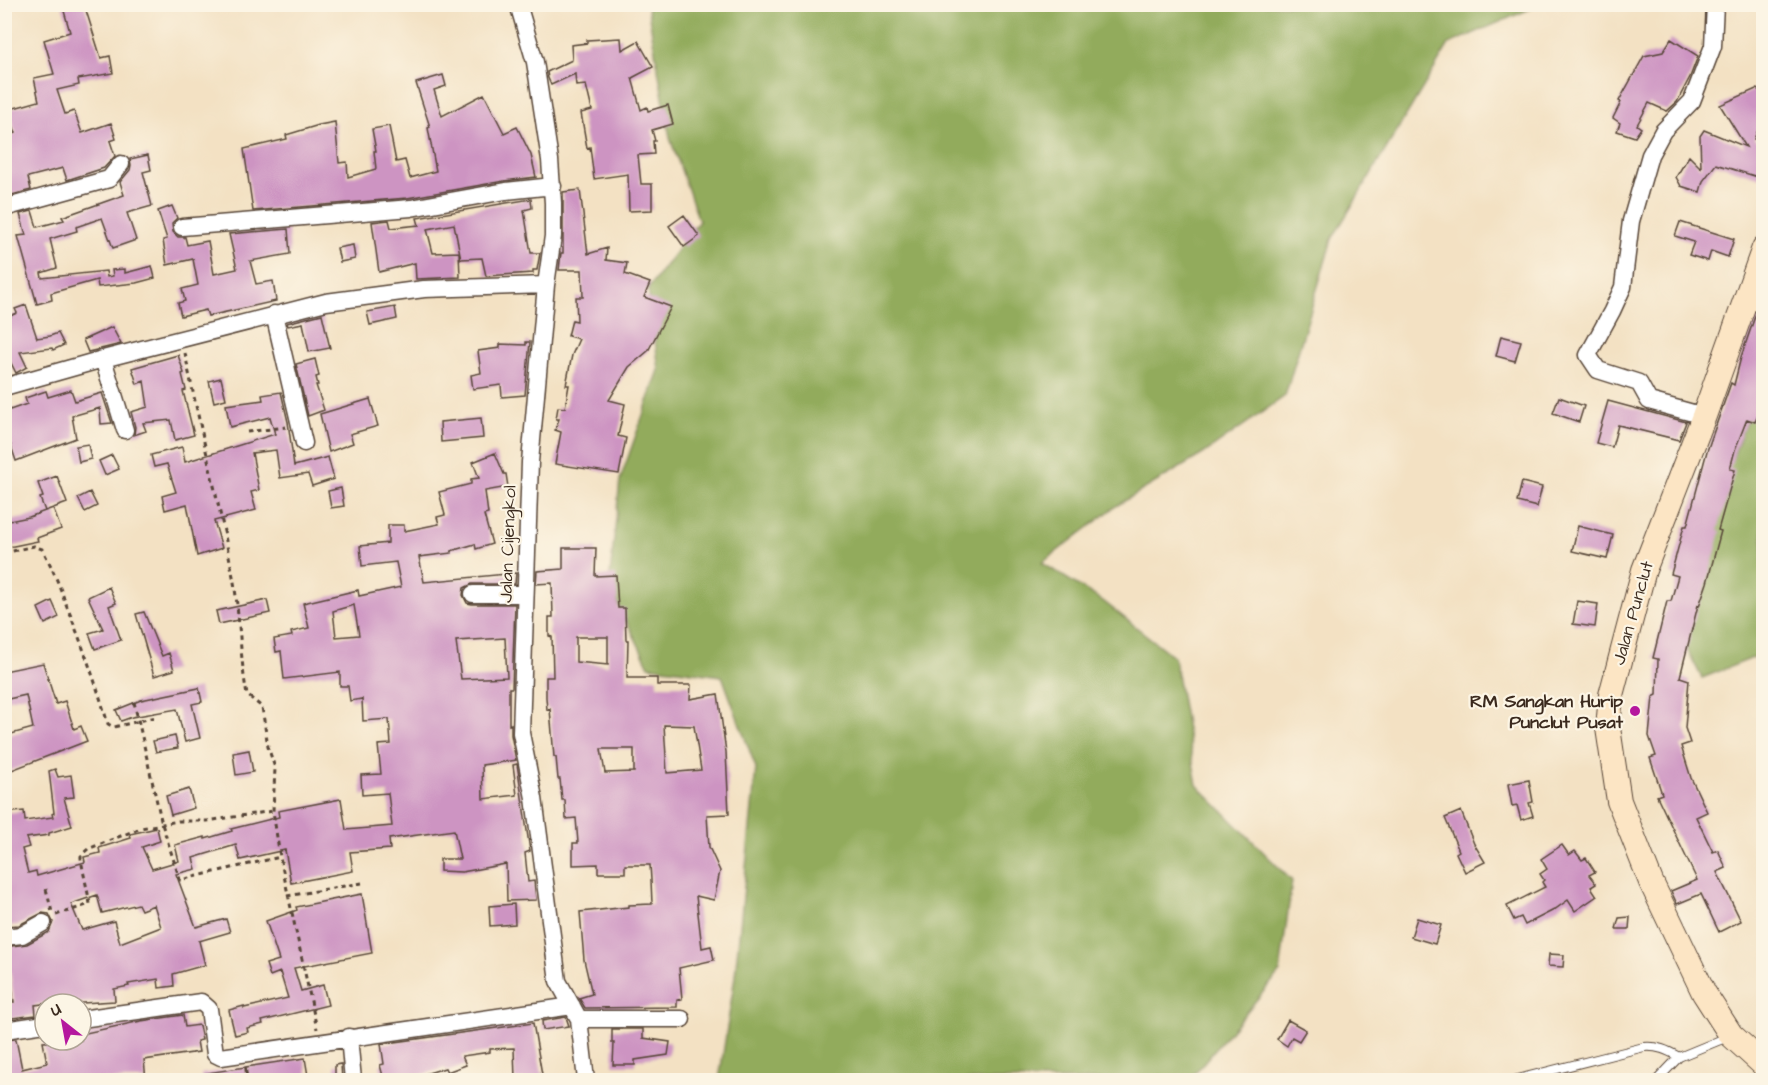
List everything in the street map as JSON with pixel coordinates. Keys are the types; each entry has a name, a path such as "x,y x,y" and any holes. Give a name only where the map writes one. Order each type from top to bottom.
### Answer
{"main road":[{"name":"Jalan Punclut","path":"1764,248 1704,416 1644,570 1611,695 1608,728 1619,801 1651,882 1704,993 1731,1035 1764,1065"}],"street":[{"name":"Jalan Cijengkol","path":"518,4 535,62 553,186 553,236 546,285 530,462 521,733 534,798 558,981 575,1012 586,1080"},
{"path":"1704,416 1648,402 1639,383 1598,370 1588,355 1623,286 1631,221 1650,155 1663,131 1692,101 1713,46 1715,4"},
{"path":"4,208 109,179 121,164"},
{"path":"182,227 411,208 506,191 553,186"},
{"path":"4,387 103,359 326,302 424,289 546,285"},
{"path":"274,314 304,443"},
{"path":"103,359 125,430"},
{"path":"473,594 525,594"},
{"path":"4,937 22,935 43,923"},
{"path":"93,1017 201,1002 208,1009 215,1054 218,1057 349,1037 575,1012 682,1019"},
{"path":"4,1030 33,1026"},
{"path":"349,1037 353,1080"}],"lane":[{"path":"1658,1080 1679,1057 1731,1035"},
{"path":"1514,1080 1644,1047 1655,1046 1679,1057"}],"path":[{"path":"183,339 234,582 247,695 262,708 268,747 275,768 273,811 280,857 320,1042"},
{"path":"247,432 300,425"},
{"path":"4,553 34,546 42,549 50,562 79,636 108,724 114,726 156,717"},
{"path":"134,702 162,824 180,880 280,857"},
{"path":"46,889 53,916 90,904 87,882 80,860 83,853 141,828 273,811"},
{"path":"287,896 362,883"}],"green space":[{"path":"647,5 1539,5 1449,44 1332,239 1285,396 1203,454 1116,506 1042,563 1103,601 1174,657 1197,785 1292,881 1280,972 1189,1080 719,1080 735,976 756,768 722,676 649,666 609,586 620,480 659,370 648,289 699,221 670,138"},
{"path":"1763,378 1763,654 1702,678 1680,636 1722,485"}],"building":[{"path":"62,4 84,4 101,58 110,56 113,73 78,79 79,85 57,90 65,114 74,111 82,133 111,123 116,139 110,141 115,156 104,168 67,180 63,168 28,177 31,190 4,197 4,137 16,133 7,110 39,101 34,78 54,74 44,40 70,32"},
{"path":"621,38 622,50 638,41 653,67 632,78 641,110 647,107 648,111 668,105 673,124 652,130 655,141 653,141 654,154 638,155 641,184 652,184 652,210 629,211 628,174 594,179 590,147 587,148 581,113 592,110 586,85 576,86 575,74 551,85 548,78 547,72 572,60 571,45 587,43 587,40"},
{"path":"1671,39 1698,56 1677,102 1667,111 1649,103 1637,125 1641,128 1635,137 1617,131 1620,123 1613,118 1621,102 1619,101 1644,56 1663,52"},
{"path":"443,75 446,86 434,90 442,116 484,94 504,133 517,127 531,155 536,177 407,198 253,211 244,149 287,139 286,135 319,125 335,122 339,163 347,162 348,177 376,169 372,129 389,126 396,162 405,160 410,178 436,171 428,128 430,127 416,83"},
{"path":"1756,89 1764,91 1764,116 1754,139 1764,142 1764,174 1762,173 1761,178 1716,164 1703,181 1700,192 1681,186 1676,177 1689,156 1701,168 1700,136 1704,130 1746,147 1720,105"},
{"path":"148,155 151,170 143,172 152,206 127,213 136,240 113,248 102,218 76,227 77,231 50,239 57,268 41,273 42,278 106,271 107,277 113,276 112,270 125,269 125,273 152,266 155,278 136,283 98,287 97,280 51,293 52,300 37,304 18,236 26,235 20,214 32,211 37,227 64,220 62,217 124,195 120,182 130,170 130,159"},
{"path":"580,190 588,254 607,248 606,260 627,263 625,274 650,283 644,297 671,307 648,351 629,367 609,400 625,404 618,436 626,438 619,474 555,464 561,432 555,430 559,419 556,419 558,407 565,408 569,385 566,385 572,355 579,339 568,336 572,320 577,321 576,297 583,297 582,270 559,270 561,253 563,253 563,192"},
{"path":"531,199 532,208 524,210 531,253 540,253 537,270 533,270 533,273 486,276 482,258 461,259 454,224 427,229 433,253 459,252 460,277 416,279 415,263 379,272 372,222 389,220 391,228 419,225 417,218"},
{"path":"172,206 177,218 172,223 173,232 178,237 185,237 187,245 208,241 214,274 237,269 229,234 288,229 290,254 250,261 256,284 273,281 276,301 208,316 206,310 181,316 178,303 185,301 182,289 198,285 193,259 167,265 163,240 167,239 158,211"},
{"path":"684,215 699,236 684,247 669,226"},
{"path":"1680,222 1734,239 1728,257 1711,251 1708,261 1689,255 1694,242 1675,236"},
{"path":"353,245 355,259 340,262 337,248"},
{"path":"1762,296 1764,296 1764,402 1755,422 1747,419 1735,450 1730,469 1735,470 1718,530 1721,531 1707,583 1698,605 1680,677 1689,680 1685,728 1690,743 1681,746 1691,778 1707,812 1696,817 1713,852 1718,850 1726,868 1717,872 1741,921 1719,932 1701,894 1677,904 1671,891 1697,880 1657,796 1662,794 1650,758 1656,756 1649,736 1653,697 1657,695 1658,659 1653,658 1667,601 1671,601 1678,576 1671,574 1684,526 1687,526 1707,451 1731,383 1734,385"},
{"path":"26,305 37,338 58,333 64,345 53,350 52,348 20,352 27,367 16,373 4,349 4,319 17,313 15,309"},
{"path":"395,307 397,319 370,325 367,312"},
{"path":"322,314 330,348 309,352 303,323 288,326 287,323"},
{"path":"112,327 121,344 88,352 83,340"},
{"path":"1501,336 1521,341 1515,361 1496,356"},
{"path":"526,342 530,342 525,395 502,397 501,385 473,389 471,375 481,373 478,351 500,348 500,344 526,345"},
{"path":"178,355 184,373 182,374 186,390 183,391 194,435 175,440 171,420 143,423 146,431 134,435 135,427 131,412 148,407 144,381 137,384 132,368"},
{"path":"315,359 319,376 316,377 318,385 316,385 324,410 308,416 296,364"},
{"path":"221,378 226,399 214,402 209,381"},
{"path":"71,390 75,401 102,393 112,423 101,424 100,408 72,416 76,438 16,461 4,425 4,412 27,404 25,398 46,391 48,397"},
{"path":"281,392 294,466 328,457 334,479 312,486 308,474 280,478 276,450 252,453 259,490 251,492 256,510 214,521 222,548 197,556 187,504 165,510 162,496 176,492 167,464 154,467 151,455 182,447 185,462 275,434 270,417 230,427 226,405 263,400 262,395"},
{"path":"1559,397 1584,406 1579,422 1553,413"},
{"path":"370,399 378,426 350,434 353,443 329,452 320,414"},
{"path":"1608,401 1686,422 1679,440 1618,425 1612,447 1596,443"},
{"path":"481,418 483,438 441,442 440,422"},
{"path":"88,444 91,459 79,462 76,446"},
{"path":"495,453 506,474 508,487 485,491 488,514 484,515 492,544 476,549 475,544 451,551 452,553 419,557 424,582 516,573 515,584 472,584 464,588 463,595 467,603 472,604 515,604 512,688 509,688 509,725 511,724 516,760 482,765 483,799 517,795 513,765 517,764 530,851 525,853 528,882 534,881 536,900 507,901 506,864 462,872 440,871 440,859 460,859 454,830 389,839 390,849 350,852 353,871 291,883 285,850 240,860 236,845 193,858 196,869 176,874 196,927 226,919 230,932 199,941 205,965 173,974 174,986 159,988 158,979 114,989 115,1001 93,1002 93,992 33,992 33,1015 4,1019 4,1003 14,1002 8,955 4,956 4,947 27,944 49,932 53,922 49,914 42,913 19,925 4,926 4,813 24,811 25,821 53,817 49,771 55,769 58,777 71,775 74,797 64,798 72,826 49,833 49,835 26,838 29,847 22,849 28,873 36,871 37,876 85,862 84,857 100,853 99,848 131,838 130,834 157,828 160,841 142,847 152,869 179,861 175,845 205,837 205,839 232,831 231,829 279,817 278,811 341,799 346,830 392,826 388,793 362,795 361,775 381,774 378,745 391,744 389,719 363,721 362,699 350,701 348,686 340,686 340,672 284,679 281,651 276,652 274,639 292,636 291,632 309,628 303,603 358,590 359,596 401,587 396,562 362,566 360,546 388,543 388,525 404,525 404,531 439,524 437,517 445,515 439,492 471,484 471,479 479,478 473,462","holes":["354,605 359,635 336,637 333,611","505,638 507,677 461,679 456,641","97,895 102,913 138,904 141,910 154,905 161,927 120,943 114,921 82,930 71,904"]},
{"path":"112,455 119,469 105,475 99,461"},
{"path":"57,476 67,503 45,511 38,483"},
{"path":"1522,482 1542,487 1537,507 1517,502"},
{"path":"341,488 344,506 331,508 328,491"},
{"path":"90,492 97,506 85,512 78,498"},
{"path":"53,508 61,529 37,538 38,541 4,548 4,522 29,517"},
{"path":"1578,526 1613,535 1607,559 1572,551"},
{"path":"563,548 596,548 595,576 616,575 618,608 625,608 626,640 628,640 627,678 657,678 657,685 691,685 690,699 718,694 726,752 729,814 707,815 709,847 720,871 714,900 696,896 702,948 711,946 714,960 679,968 682,999 677,1000 677,1007 585,1008 579,998 592,994 584,960 580,912 652,904 650,865 625,865 625,873 598,873 598,864 573,865 573,843 578,843 576,818 566,819 565,800 562,800 560,779 558,779 550,709 547,710 546,697 546,677 553,677 552,637 549,636 549,617 553,617 552,583 536,584 537,571 563,569","holes":["576,637 608,637 608,665 576,662","664,725 694,726 701,770 667,773","601,749 634,749 634,772 605,773"]},
{"path":"109,587 116,603 109,606 121,640 95,649 89,633 103,629 88,597"},
{"path":"267,600 270,613 219,624 216,611"},
{"path":"52,601 59,617 45,624 38,608"},
{"path":"1577,601 1598,604 1595,627 1573,624"},
{"path":"144,612 162,656 169,653 174,670 154,676 136,614"},
{"path":"43,663 56,704 65,701 74,729 81,726 87,741 4,773 4,736 33,728 26,695 4,700 4,671"},
{"path":"199,688 202,702 192,704 200,738 185,742 177,709 121,721 116,710 141,700"},
{"path":"175,736 178,748 156,752 153,741"},
{"path":"249,750 253,772 236,775 233,753"},
{"path":"1529,780 1533,802 1529,803 1533,816 1521,820 1517,805 1512,806 1508,784"},
{"path":"189,789 194,808 171,815 166,796"},
{"path":"1461,811 1474,844 1485,862 1465,872 1456,853 1459,851 1445,818"},
{"path":"1562,845 1569,855 1575,851 1582,860 1586,858 1595,872 1589,875 1596,884 1591,887 1597,896 1575,911 1568,900 1525,925 1521,917 1514,920 1507,906 1545,887 1540,874 1547,869 1541,859"},
{"path":"362,894 372,953 294,968 301,991 323,985 328,1005 262,1021 263,1024 247,1028 248,1032 235,1035 229,1010 288,998 280,972 270,976 266,964 279,960 266,921 297,910 296,907"},
{"path":"514,904 515,924 490,926 489,906"},
{"path":"1630,917 1629,929 1616,929 1619,918"},
{"path":"1417,918 1441,925 1435,944 1411,937"},
{"path":"1549,954 1564,955 1563,967 1548,966"},
{"path":"183,1015 185,1027 199,1025 202,1040 197,1041 199,1052 144,1060 146,1080 4,1080 4,1040 16,1039 22,1069 47,1063 45,1052 93,1052 93,1031"},
{"path":"566,1017 569,1026 543,1030 542,1021"},
{"path":"1288,1020 1306,1030 1299,1041 1292,1037 1287,1046 1277,1039"},
{"path":"533,1023 543,1080 515,1080 514,1048 490,1049 490,1052 462,1056 466,1065 447,1072 445,1068 405,1080 384,1080 380,1065 384,1064 381,1044"},
{"path":"612,1029 643,1029 643,1038 670,1042 668,1055 635,1060 635,1065 613,1065"},
{"path":"305,1058 308,1076 281,1080 248,1080 246,1067"},
{"path":"341,1064 342,1080 335,1080 335,1065"},
{"path":"245,1067 246,1078 202,1080 201,1074"}],"place":[{"name":"RM Sangkan Hurip Punclut Pusat","path":"1635,711"}]}
